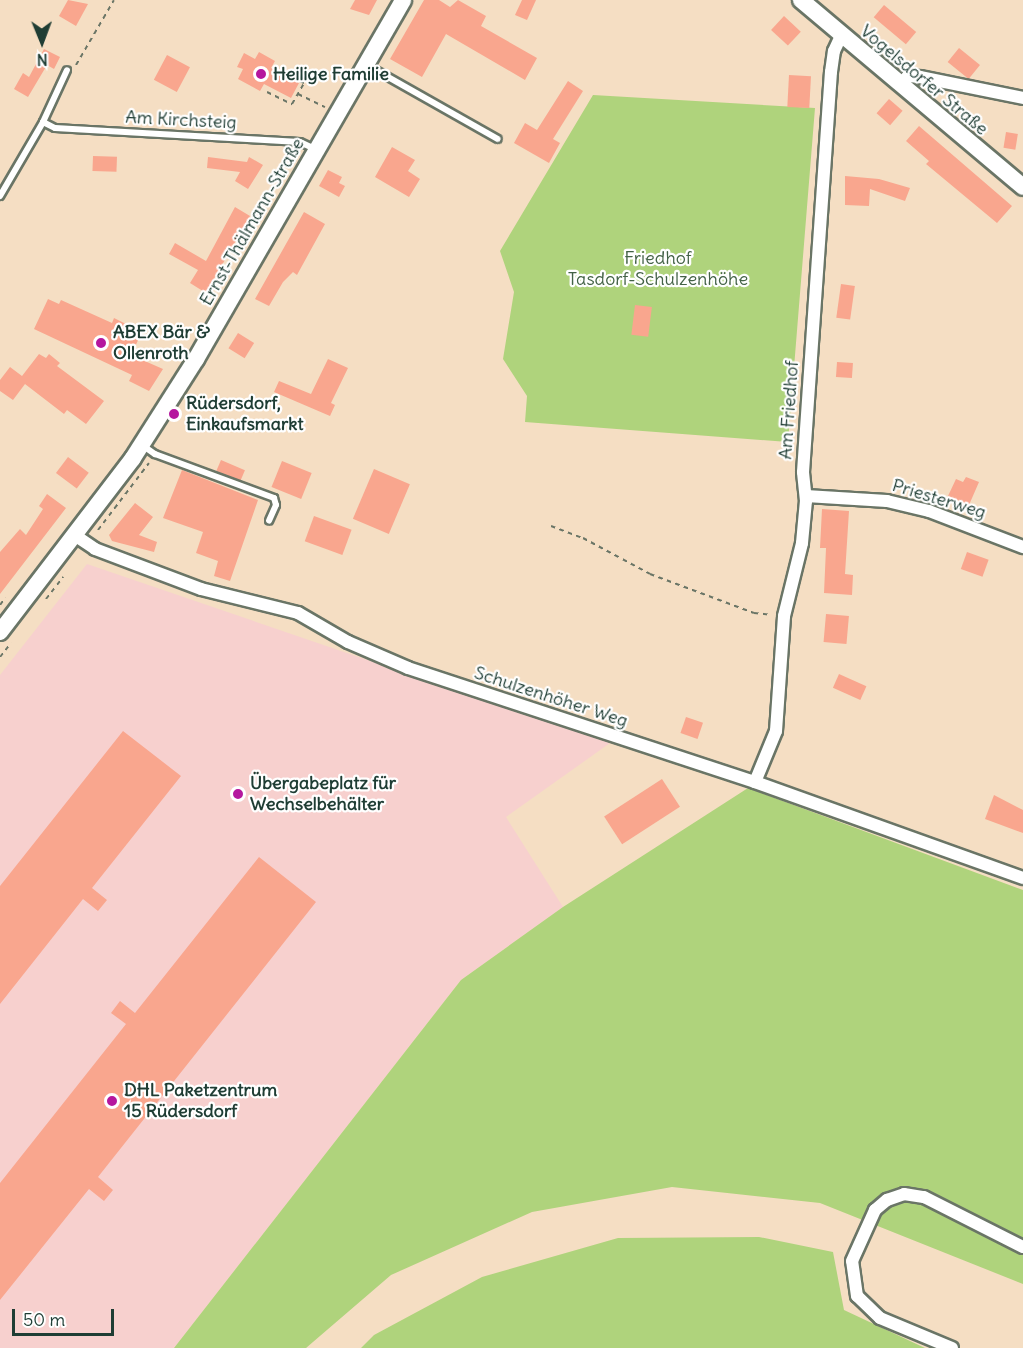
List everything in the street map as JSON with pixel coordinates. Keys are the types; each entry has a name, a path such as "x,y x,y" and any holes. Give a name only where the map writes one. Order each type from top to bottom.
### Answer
{"main road":[{"name":"Ernst-Thälmann-Straße","path":"0,632 76,536 142,444 201,351 403,0"},
{"name":"Vogelsdorfer Straße","path":"801,0 1023,187"}],"street":[{"name":"Am Friedhof","path":"755,782 776,731 784,616 802,543 806,496 803,472 831,72 834,51 841,36"},
{"path":"900,85 908,76 920,77 1023,98"},
{"name":"Priesterweg","path":"806,496 887,501 929,511 1023,547"},
{"name":"Schulzenhöher Weg","path":"76,536 95,549 201,589 298,613 348,642 408,668 755,782 1023,878"},
{"path":"952,1348 880,1318 857,1296 852,1261 875,1210 886,1200 904,1194 924,1197 1023,1247"}],"lane":[{"path":"366,64 498,139"},
{"path":"0,196 43,122 70,69"},
{"name":"Am Kirchsteig","path":"43,122 55,128 300,142 316,150"},
{"path":"142,444 155,454 274,498 276,505 269,521"}],"path":[{"path":"70,69 114,0"},
{"path":"267,92 292,104 304,84 294,78"},
{"path":"298,94 325,107"},
{"path":"551,526 583,537 650,574 754,613 784,616"}],"shaded area":[{"path":"87,564 610,743 506,817 563,907 461,980 174,1348 0,1348 0,675"}],"green space":[{"name":"Friedhof Tasdorf-Schulzenhöhe","path":"593,95 815,108 788,442 525,422 527,396 503,359 514,292 500,251"},
{"path":"748,788 1023,890 1023,1284 820,1203 672,1187 532,1212 391,1275 306,1348 174,1348 461,980 563,907"},
{"path":"759,1237 833,1252 844,1310 925,1348 361,1348 374,1335 482,1277 618,1238"}],"building":[{"path":"68,0 88,4 76,26 59,16"},
{"path":"355,0 377,0 369,15 350,9"},
{"path":"424,0 439,0 450,7 458,0 486,16 481,26 537,58 525,80 446,34 422,77 390,59"},
{"path":"522,0 536,0 527,20 515,15"},
{"path":"884,5 916,32 906,44 874,17"},
{"path":"784,16 801,32 788,46 771,30"},
{"path":"959,48 980,65 969,79 948,62"},
{"path":"44,49 60,57 54,69 47,65 28,97 14,89 23,73 29,77"},
{"name":"Heilige Familie","path":"259,52 275,61 271,68 299,83 291,98 264,84 260,91 238,79 243,69 237,67 244,53 255,59"},
{"path":"167,55 190,67 177,92 154,80"},
{"path":"789,75 811,76 809,108 787,107"},
{"path":"568,81 583,91 553,139 560,143 549,163 514,143 525,123 537,130"},
{"path":"889,99 903,111 890,125 877,113"},
{"path":"919,126 1012,206 997,223 926,164 929,161 906,141"},
{"path":"1006,132 1018,134 1015,150 1003,148"},
{"path":"392,147 415,160 408,171 420,179 409,197 375,177"},
{"path":"93,156 117,157 116,172 92,171"},
{"path":"208,157 247,162 249,157 263,165 248,189 235,181 240,172 207,168"},
{"path":"328,170 342,177 339,183 345,186 339,197 319,186"},
{"path":"845,176 879,179 910,188 905,201 870,189 869,206 845,205"},
{"path":"235,207 250,216 206,293 190,283 198,270 169,254 175,243 206,261"},
{"path":"304,212 325,224 297,275 293,272 283,282 269,306 255,299"},
{"path":"841,284 855,286 850,320 836,318"},
{"name":"ABEX Bär & Ollenroth","path":"48,299 59,304 61,300 112,323 114,318 142,332 131,355 163,369 149,391 129,381 132,375 34,329"},
{"path":"635,305 652,307 648,337 631,335"},
{"path":"238,333 254,343 245,358 228,348"},
{"path":"39,354 46,358 49,354 60,363 57,366 104,401 86,424 67,410 64,414 25,384 13,400 0,391 0,380 10,367 22,376"},
{"path":"328,359 348,368 331,403 335,405 330,416 274,392 279,381 311,394"},
{"path":"837,362 853,363 852,378 836,377"},
{"path":"68,457 89,473 77,489 56,473"},
{"path":"221,460 245,470 240,481 216,471"},
{"path":"282,461 312,473 301,499 272,487"},
{"path":"374,469 410,484 389,534 353,519"},
{"path":"182,470 258,500 230,581 214,576 218,561 196,553 203,532 163,518"},
{"path":"966,477 979,482 969,505 948,496 956,479 963,482"},
{"path":"47,494 66,508 0,594 0,552 20,529 26,535 43,509 39,506"},
{"path":"135,503 153,517 139,535 157,542 154,552 112,541 109,535"},
{"path":"822,509 849,511 845,574 853,575 852,595 824,593 826,548 820,548"},
{"path":"314,516 352,530 342,555 305,541"},
{"path":"967,552 989,560 982,577 961,569"},
{"path":"826,614 849,616 846,644 824,642"},
{"path":"839,674 866,686 860,700 833,688"},
{"path":"686,717 703,723 697,739 680,733"},
{"path":"123,731 181,776 92,888 107,900 98,911 83,899 0,1004 0,886"},
{"path":"662,779 680,807 622,844 604,817"},
{"path":"994,795 1023,810 1023,833 985,819"},
{"name":"DHL Paketzentrum 15 Rüdersdorf","path":"259,857 316,902 98,1177 113,1190 104,1201 89,1189 0,1300 0,1183 126,1024 111,1013 120,1001 135,1013"}],"place":[{"name":"Heilige Familie","path":"261,74"},
{"name":"ABEX Bär & Ollenroth","path":"101,343"},
{"name":"Rüdersdorf, Einkaufsmarkt","path":"174,414"},
{"name":"Übergabeplatz für Wechselbehälter","path":"238,794"},
{"name":"DHL Paketzentrum 15 Rüdersdorf","path":"112,1101"}]}
